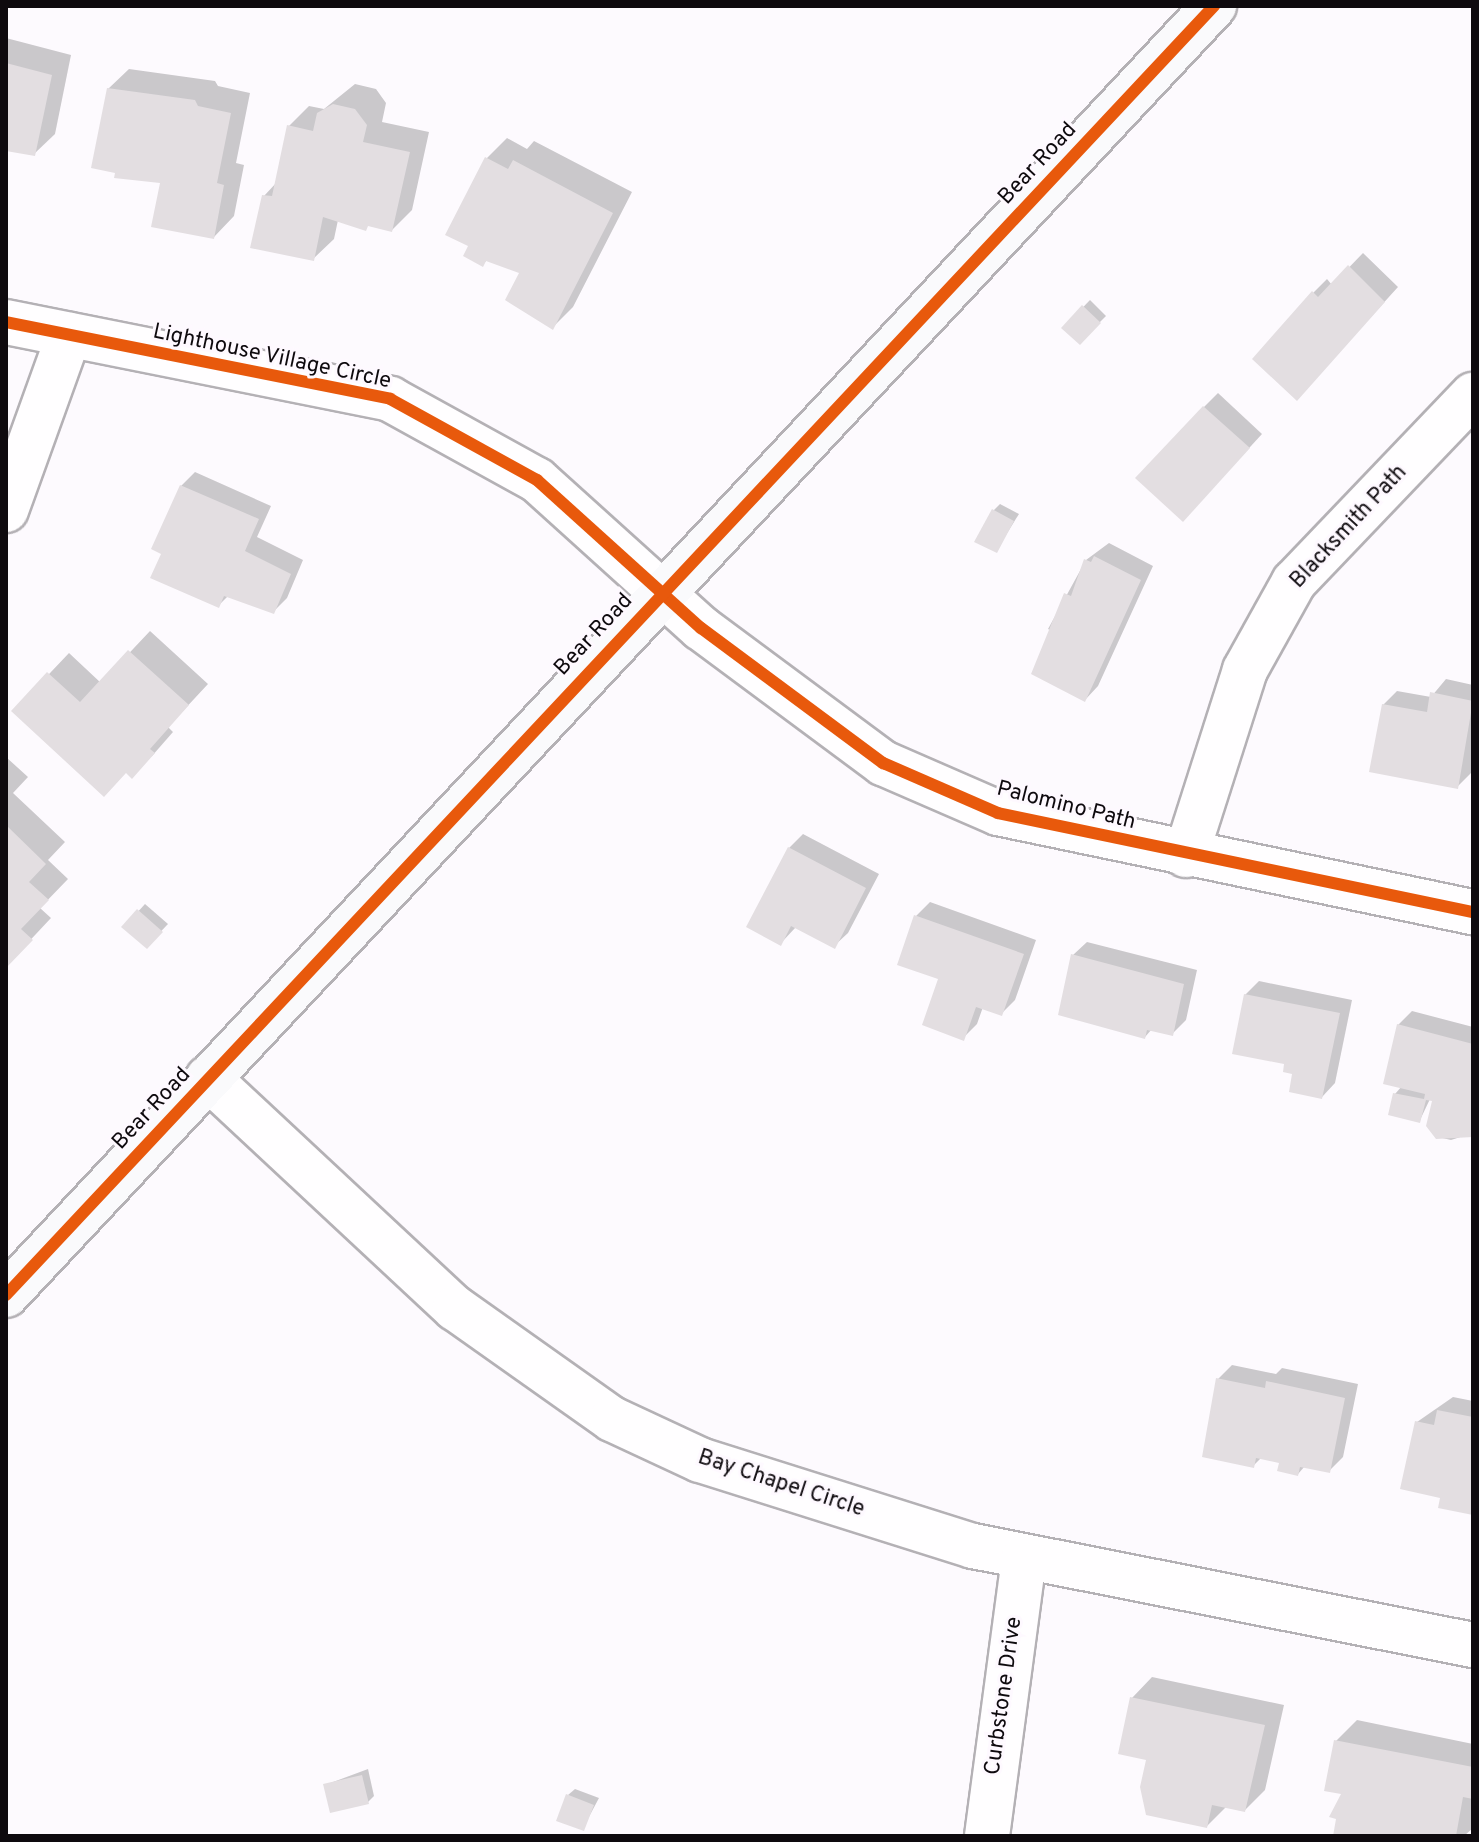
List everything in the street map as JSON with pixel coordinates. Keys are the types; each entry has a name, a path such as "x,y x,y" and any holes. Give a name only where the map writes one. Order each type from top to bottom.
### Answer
{"street":[{"name":"Bear Road","path":"6,1295 1214,6"},
{"name":"Lighthouse Village Circle","path":"6,322 390,399 537,480 661,593"},
{"path":"6,510 69,335"},
{"name":"Blacksmith Path","path":"1186,855 1245,670 1294,582 1473,395"},
{"name":"Palomino Path","path":"661,593 883,763 998,813 1186,855 1473,912"},
{"name":"Bay Chapel Circle","path":"208,1078 455,1308 612,1419 700,1460 1024,1557 1473,1645"},
{"name":"Curbstone Drive","path":"987,1836 1024,1557"}],"building":[{"path":"6,63 52,75 35,156 6,151"},
{"path":"107,88 195,100 198,106 231,113 217,183 224,185 214,239 151,227 160,183 114,178 115,173 91,168"},
{"path":"333,104 355,109 367,125 363,142 410,152 392,232 368,226 366,231 323,217 314,261 250,248 262,195 272,196 287,125 313,131 317,113"},
{"path":"485,157 508,169 513,160 613,213 553,330 505,300 519,273 486,261 483,267 463,256 468,246 445,235"},
{"path":"1348,265 1385,302 1297,401 1252,359 1312,291 1318,297"},
{"path":"1082,305 1101,323 1080,345 1061,328"},
{"path":"1203,406 1250,448 1183,522 1135,478"},
{"path":"180,485 259,519 245,551 291,574 274,614 224,596 219,608 150,578 161,554 151,549"},
{"path":"992,509 1014,521 997,553 974,542"},
{"path":"1094,556 1141,580 1085,702 1031,674 1064,593 1071,596 1084,559 1091,562"},
{"path":"128,650 189,705 150,749 155,753 132,779 126,773 104,797 11,711 47,672 80,702"},
{"path":"1430,692 1473,701 1458,789 1369,772 1382,704 1427,712"},
{"path":"6,825 46,864 29,882 49,900 21,929 33,940 6,968"},
{"path":"788,847 866,888 835,949 791,926 781,946 746,927"},
{"path":"137,909 163,932 147,949 121,927"},
{"path":"914,915 1024,954 1002,1016 976,1007 964,1041 922,1025 938,979 897,965"},
{"path":"1071,954 1184,984 1173,1036 1147,1030 1145,1039 1058,1015"},
{"path":"1244,994 1340,1013 1322,1099 1289,1092 1292,1074 1283,1072 1284,1064 1232,1054"},
{"path":"1397,1024 1473,1044 1473,1137 1436,1139 1426,1126 1432,1101 1426,1100 1420,1123 1388,1115 1393,1093 1424,1099 1425,1094 1383,1084"},
{"path":"1216,1378 1265,1388 1266,1381 1345,1398 1330,1473 1300,1467 1298,1476 1277,1471 1279,1463 1256,1458 1254,1468 1202,1457"},
{"path":"1437,1410 1473,1417 1473,1515 1438,1508 1440,1498 1400,1489 1415,1421 1434,1425"},
{"path":"1130,1697 1265,1725 1245,1812 1212,1805 1207,1828 1146,1815 1140,1787 1146,1760 1118,1754"},
{"path":"1334,1740 1473,1767 1473,1799 1463,1797 1456,1836 1333,1836 1336,1819 1329,1817 1341,1794 1324,1791"},
{"path":"362,1775 369,1804 330,1813 323,1784"},
{"path":"566,1794 594,1805 584,1831 556,1821"}],"cycle path":[{"path":"6,1295 1214,6"},
{"path":"6,322 390,399 537,480 701,628 883,763 998,813 1473,912"}]}
